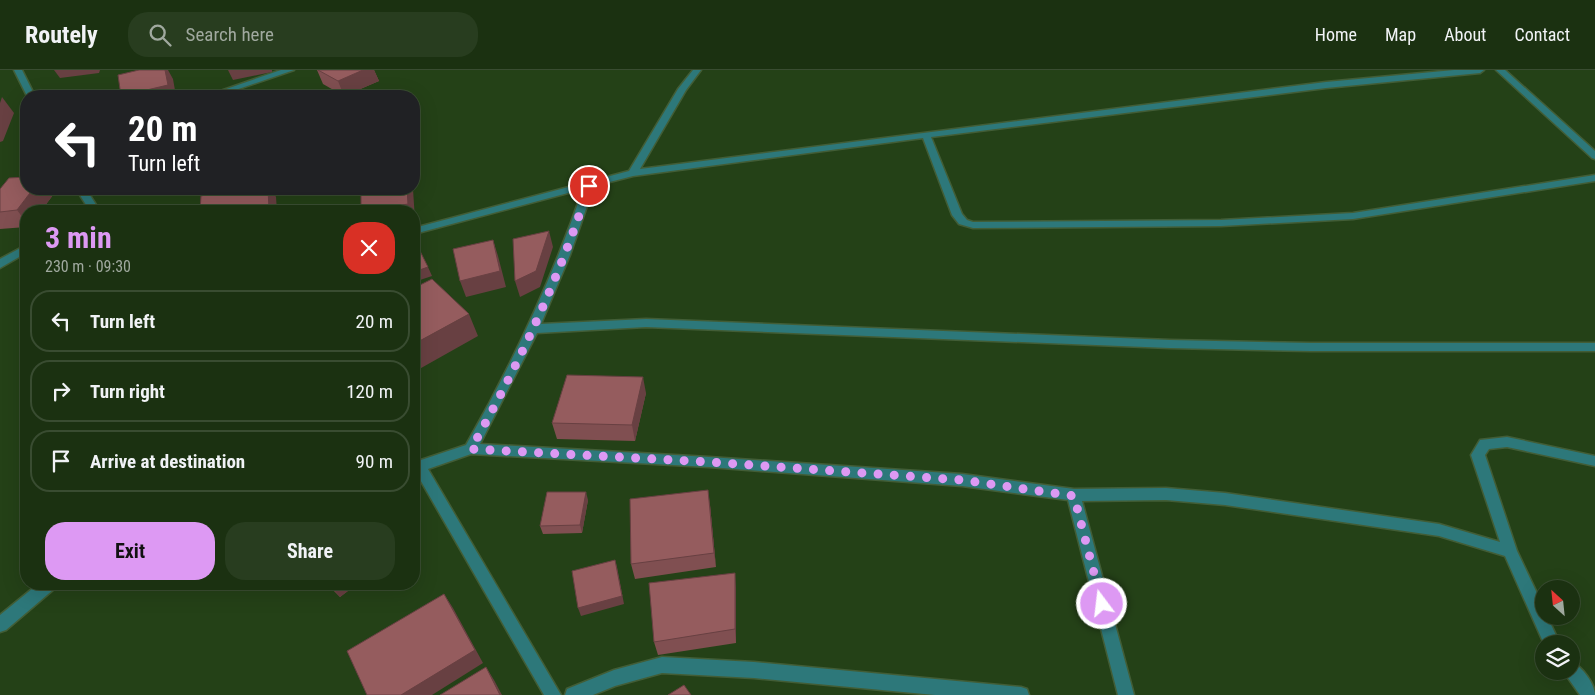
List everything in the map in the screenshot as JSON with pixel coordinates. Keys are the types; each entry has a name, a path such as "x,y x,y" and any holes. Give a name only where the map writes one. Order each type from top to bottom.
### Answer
{"street":[{"path":"18,70 28,90"},
{"path":"228,90 290,70"},
{"path":"633,173 682,89 696,70"},
{"path":"420,229 633,173 1326,85 1480,70"},
{"path":"1500,70 1595,156"},
{"path":"926,135 957,215 963,222 973,225 1221,223 1353,216 1595,178"},
{"path":"471,449 506,388 534,329 574,233 589,186"},
{"path":"0,264 20,252"},
{"path":"534,329 646,323 1170,344 1311,347 1595,347"},
{"path":"1548,635 1510,551 1478,455 1485,444 1507,442 1595,461"},
{"path":"420,462 471,449 709,462 952,479 1074,496 1166,494 1225,499 1439,530 1510,551"},
{"path":"420,470 553,695"},
{"path":"1074,496 1126,695"},
{"path":"0,625 42,590"},
{"path":"573,695 614,678 662,665 754,670 1021,695"},
{"path":"1579,680 1590,695"}],"building":[{"path":"139,70 165,70 168,85 147,90 120,90 118,75"},
{"path":"318,70 363,70 338,81"},
{"path":"20,177 20,195 28,195 17,210 0,212 0,189 9,178"},
{"path":"268,195 269,205 200,205 201,196"},
{"path":"361,195 407,195 408,204 361,205"},
{"path":"549,231 536,271 515,281 513,239"},
{"path":"493,240 500,271 460,281 453,249"},
{"path":"420,251 428,267 420,270"},
{"path":"432,279 469,314 420,341 420,285"},
{"path":"567,375 643,377 632,425 552,423"},
{"path":"708,490 714,553 631,564 630,499"},
{"path":"547,492 586,492 580,525 540,526"},
{"path":"615,560 622,596 578,608 572,571"},
{"path":"735,573 735,629 654,642 649,583"},
{"path":"444,594 475,650 401,695 367,695 347,651"},
{"path":"486,667 500,695 440,695"},
{"path":"684,685 691,695 668,695"}],"route":[{"path":"589,186 574,233 534,329 506,388 471,449 709,462 962,480 1074,496 1102,604"}]}
